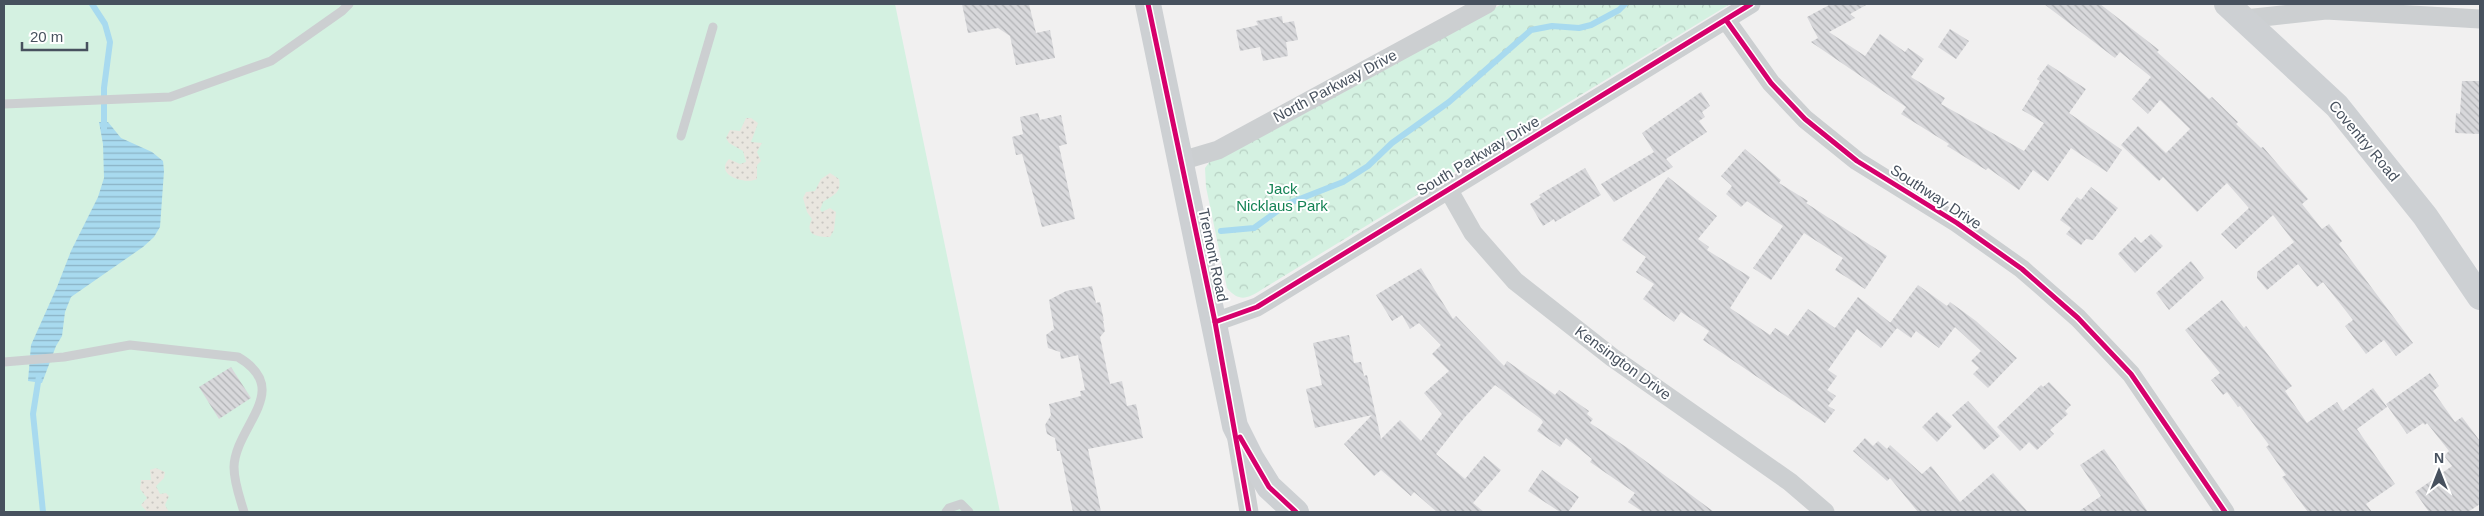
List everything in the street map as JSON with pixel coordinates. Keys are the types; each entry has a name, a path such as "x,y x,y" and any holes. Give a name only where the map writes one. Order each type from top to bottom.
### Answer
{"street":[{"name":"Tremont Road","path":"1148,4 1215,322 1249,512"},
{"name":"North Parkway Drive","path":"1181,161 1218,150 1487,4"},
{"name":"South Parkway Drive","path":"1215,322 1257,307 1751,4"},
{"path":"2236,11 2326,10 2480,19"},
{"name":"Coventry Road","path":"2236,11 2336,106 2425,216 2480,297"},
{"name":"Southway Drive","path":"1726,20 1771,83 1805,120 1857,161 1957,224 2022,269 2078,318 2131,374 2224,512"},
{"name":"Kensington Drive","path":"1448,189 1473,233 1515,281 1612,358 1790,482 1824,512"},
{"path":"1235,426 1269,487 1296,512"}],"lane":[{"path":"4,104 170,97 271,61 342,11 349,4"},
{"path":"680,136 713,26"},
{"path":"4,362 18,359 64,356 130,345 238,356 253,366 261,380 261,397 234,466 238,492 244,512"},
{"path":"946,512 950,508 961,504 969,512"}],"green space":[{"path":"4,4 895,4 1000,512 4,512"},
{"name":"Jack Nicklaus Park","path":"1502,4 1730,4 1256,293 1243,298 1231,292 1227,288 1206,187 1205,168 1213,157"}],"sand":[{"path":"746,118 751,118 758,123 751,142 762,143 757,152 761,161 757,165 757,179 752,181 739,180 728,174 725,170 725,165 729,159 740,164 746,162 743,151 729,143 726,138 730,130 740,131"},
{"path":"830,173 839,179 839,188 836,193 823,202 820,210 822,212 830,208 836,212 834,230 830,237 816,236 811,232 810,224 812,219 807,212 803,198 806,192 815,191 821,179"},
{"path":"156,468 165,472 164,478 156,486 160,494 166,493 169,496 165,505 169,512 147,512 141,505 147,498 140,489 141,480 151,480 150,470"}],"water":[{"path":"99,122 108,122 121,138 152,152 163,161 160,227 154,237 143,247 71,297 65,312 62,336 56,346 42,383 28,381 31,345 71,251 98,197 104,178 103,144"}],"building":[{"path":"962,4 1029,4 1036,33 1050,30 1055,58 1016,65 1010,36 998,28 968,33"},
{"path":"1831,4 1868,4 1850,14 1855,18 1829,32 1865,56 1880,34 1905,52 1908,48 1924,59 1911,77 1945,98 1941,104 2024,151 2044,123 2022,110 2040,81 2037,79 2048,64 2086,89 2069,113 2122,150 2107,172 2071,148 2048,181 2033,170 2019,190 1988,168 1986,170 1947,146 1949,144 1901,114 1906,107 1811,42 1818,38 1807,17"},
{"path":"2044,4 2100,4 2159,50 2157,52 2209,99 2212,97 2238,122 2236,124 2261,148 2263,147 2308,199 2302,204 2322,229 2329,224 2342,241 2339,244 2413,343 2396,356 2384,340 2366,354 2345,326 2353,320 2323,282 2317,287 2298,264 2267,290 2257,278 2257,272 2294,242 2273,215 2236,249 2221,234 2249,208 2227,183 2197,212 2163,177 2159,181 2121,145 2138,126 2166,153 2190,129 2160,100 2148,114 2132,99 2151,77 2120,52 2115,58"},
{"path":"1282,16 1283,23 1294,21 1298,40 1286,42 1288,56 1263,61 1260,47 1240,51 1236,30 1258,25 1256,21"},
{"path":"1950,29 1969,41 1956,59 1938,47"},
{"path":"2462,81 2480,81 2480,134 2455,133 2456,113 2460,114"},
{"path":"1701,92 1710,106 1702,112 1705,117 1699,121 1707,132 1666,159 1673,167 1614,202 1601,184 1654,152 1642,133"},
{"path":"1038,113 1040,120 1061,115 1067,144 1059,146 1075,219 1042,227 1022,154 1016,155 1012,137 1023,134 1020,117"},
{"path":"1745,149 1781,180 1779,183 1887,256 1865,289 1835,270 1843,258 1804,233 1771,280 1753,268 1783,226 1747,201 1741,207 1726,194 1732,186 1721,176"},
{"path":"1585,168 1601,195 1555,222 1554,219 1543,226 1530,204 1541,197 1539,195"},
{"path":"1668,177 1717,216 1698,239 1709,247 1707,250 1750,277 1730,308 1770,335 1775,328 1788,336 1808,309 1835,328 1858,297 1897,328 1881,348 1857,329 1828,370 1837,376 1827,390 1836,396 1828,406 1835,410 1825,423 1703,340 1709,331 1681,312 1674,322 1643,299 1654,284 1636,272 1646,257 1622,240"},
{"path":"2091,187 2118,208 2093,240 2086,239 2081,245 2066,234 2071,228 2060,220 2077,197 2081,200"},
{"path":"2151,234 2163,246 2135,273 2118,254 2135,237 2141,243"},
{"path":"2191,261 2204,278 2169,310 2156,293"},
{"path":"1421,268 1453,319 1456,316 1504,366 1507,361 1555,395 1559,390 1589,411 1587,414 1593,419 1590,423 1632,451 1714,512 1643,512 1628,502 1635,493 1590,462 1592,459 1566,438 1560,447 1537,431 1543,422 1541,419 1495,385 1465,417 1436,454 1465,479 1484,456 1501,470 1473,503 1484,512 1437,512 1414,492 1411,496 1381,470 1374,476 1344,444 1372,415 1315,428 1306,389 1322,385 1313,343 1349,335 1354,363 1361,362 1364,376 1367,375 1381,439 1400,420 1421,441 1442,414 1424,393 1449,371 1432,354 1441,345 1419,323 1410,329 1402,315 1392,321 1376,295"},
{"path":"1918,285 1947,306 1950,302 1976,321 2017,358 1988,388 1973,374 1979,368 1971,361 1981,351 1955,327 1939,348 1916,331 1911,338 1890,323"},
{"path":"1092,286 1096,303 1100,302 1104,321 1105,331 1100,337 1110,384 1122,381 1127,406 1136,404 1143,438 1088,449 1101,512 1073,512 1060,451 1057,451 1055,438 1047,434 1045,425 1051,415 1049,404 1081,396 1080,391 1085,390 1078,355 1061,359 1060,352 1048,348 1046,335 1054,329 1049,300 1066,291"},
{"path":"2222,300 2244,328 2246,326 2292,386 2285,391 2307,423 2337,402 2343,411 2373,388 2387,407 2357,429 2395,484 2366,504 2372,512 2308,512 2282,477 2286,475 2266,447 2269,445 2240,406 2238,407 2227,392 2223,395 2211,380 2220,373 2185,330"},
{"path":"231,367 251,398 219,419 199,387"},
{"path":"2430,373 2439,386 2433,391 2455,422 2462,417 2480,441 2480,504 2468,512 2429,512 2415,492 2452,466 2444,456 2449,451 2427,423 2425,425 2423,423 2407,434 2386,404"},
{"path":"2049,382 2071,405 2065,411 2068,414 2050,430 2054,434 2037,450 2029,442 2020,451 1997,427 2041,385 2043,387"},
{"path":"1968,401 2000,436 1984,450 1952,415"},
{"path":"1937,412 1952,426 1937,442 1922,427"},
{"path":"1865,438 1873,446 1878,441 1887,449 1890,445 1922,474 1931,466 1960,502 1993,473 2028,512 1918,512 1890,478 1887,481 1853,451"},
{"path":"2104,449 2148,512 2078,512 2101,496 2080,465"},
{"path":"1542,470 1579,497 1568,512 1560,512 1528,491"}],"waterway":[{"path":"92,4 105,24 110,42 104,88 104,129"},
{"path":"1221,231 1254,228 1287,204 1343,182 1368,166 1392,143 1449,102 1531,30 1552,26 1579,28 1591,25 1619,10 1625,4"},
{"path":"39,376 33,414 43,512"}],"cycle path":[{"path":"1148,4 1215,322 1249,512"},
{"path":"1215,322 1257,307 1751,4"},
{"path":"1726,20 1771,83 1805,119 1857,161 1957,223 2022,269 2078,318 2131,374 2225,512"},
{"path":"1240,437 1269,487 1296,512"}]}
